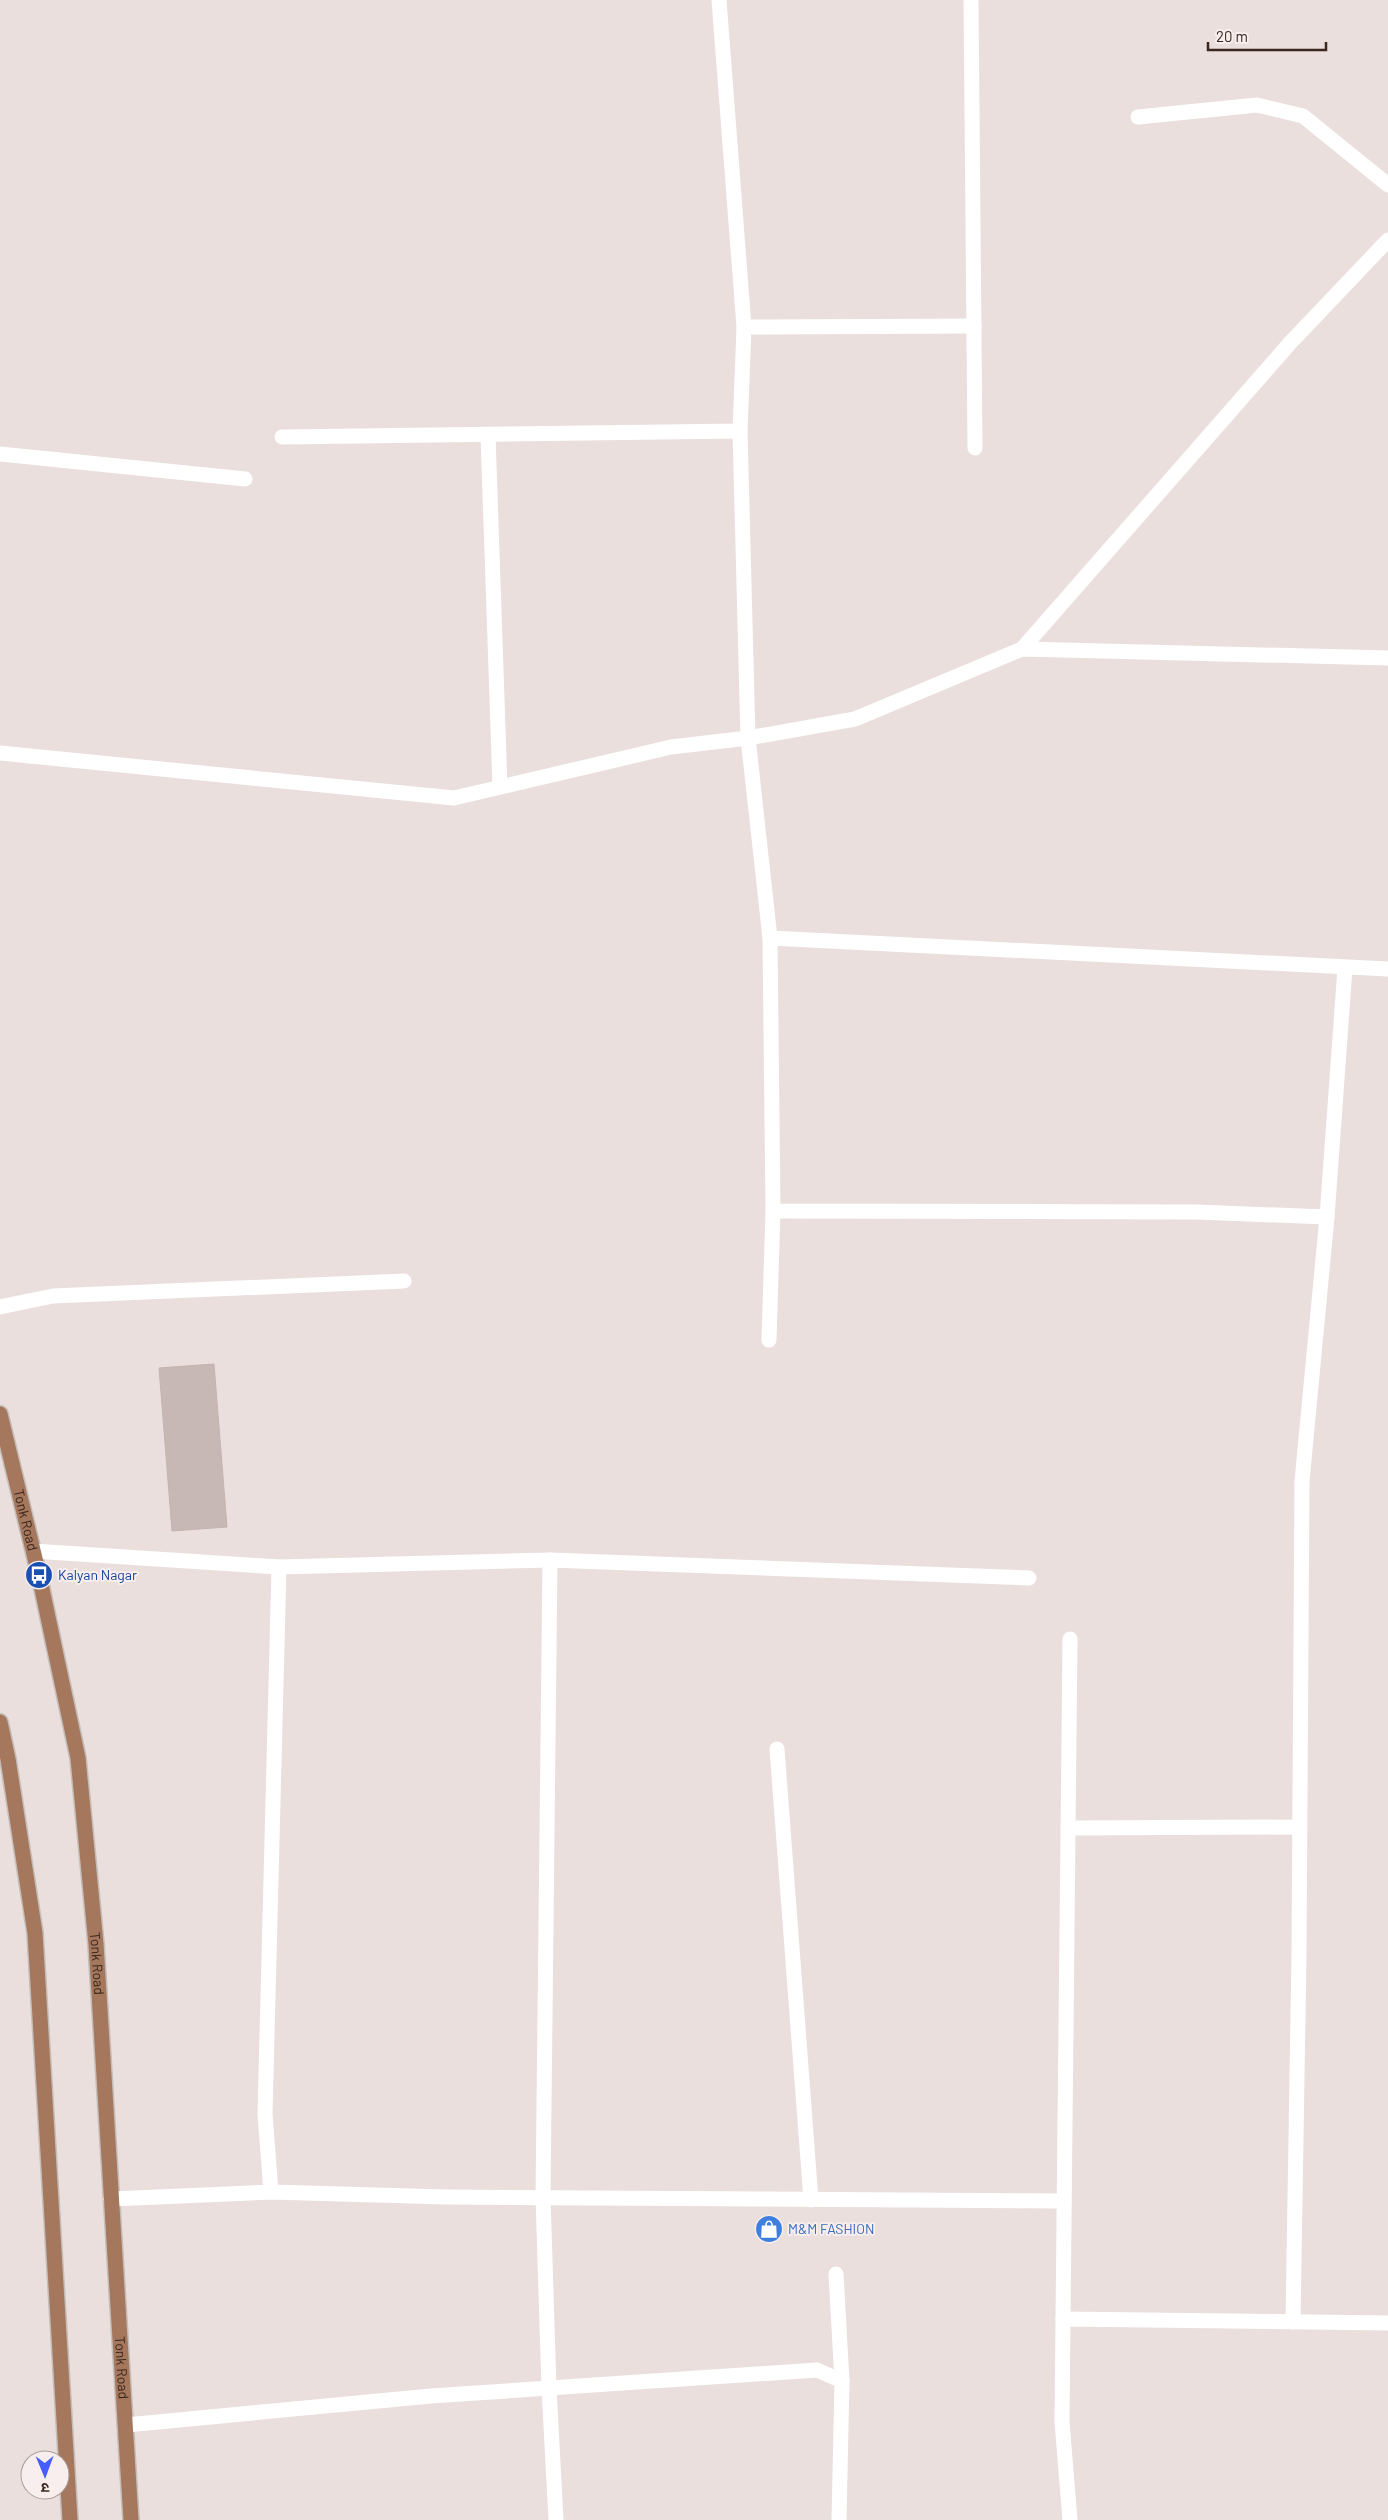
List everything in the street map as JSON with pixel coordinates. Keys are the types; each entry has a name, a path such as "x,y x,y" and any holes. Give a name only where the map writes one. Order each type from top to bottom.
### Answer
{"main road":[{"name":"Tonk Road","path":"0,1414 33,1551 78,1758 96,1944 131,2520"},
{"path":"0,1722 8,1759 35,1933 70,2520"}],"street":[{"path":"720,0 744,327 740,431 748,738 770,938 773,1212 769,1340"},
{"path":"971,0 975,448"},
{"path":"1138,116 1257,105 1303,116 1388,185"},
{"path":"1022,649 1283,350 1388,240"},
{"path":"744,327 974,326"},
{"path":"282,437 740,431"},
{"path":"488,435 500,788"},
{"path":"0,454 245,479"},
{"path":"0,753 454,798 671,747 748,738 855,720 1022,649 1388,658"},
{"path":"770,938 1388,969"},
{"path":"1293,2322 1300,1827 1302,1481 1327,1217 1345,968"},
{"path":"773,1212 1196,1212 1327,1217"},
{"path":"0,1307 53,1296 404,1281"},
{"path":"33,1551 279,1567 550,1560 1029,1578"},
{"path":"550,1560 543,2197 549,2388 556,2520"},
{"path":"271,2192 266,2114 279,1567"},
{"path":"1070,1639 1062,2422 1070,2520"},
{"path":"777,1750 811,2200"},
{"path":"1068,1828 1300,1827"},
{"path":"111,2199 271,2192 543,2197 1064,2201"},
{"path":"836,2274 842,2382 839,2520"},
{"path":"1063,2319 1388,2323"},
{"path":"126,2424 432,2396 817,2370 842,2382"}],"building":[{"path":"214,1364 227,1527 172,1531 159,1368"}],"place":[{"name":"Kalyan Nagar","path":"39,1575"},
{"name":"M&M FASHION","path":"769,2229"}]}
